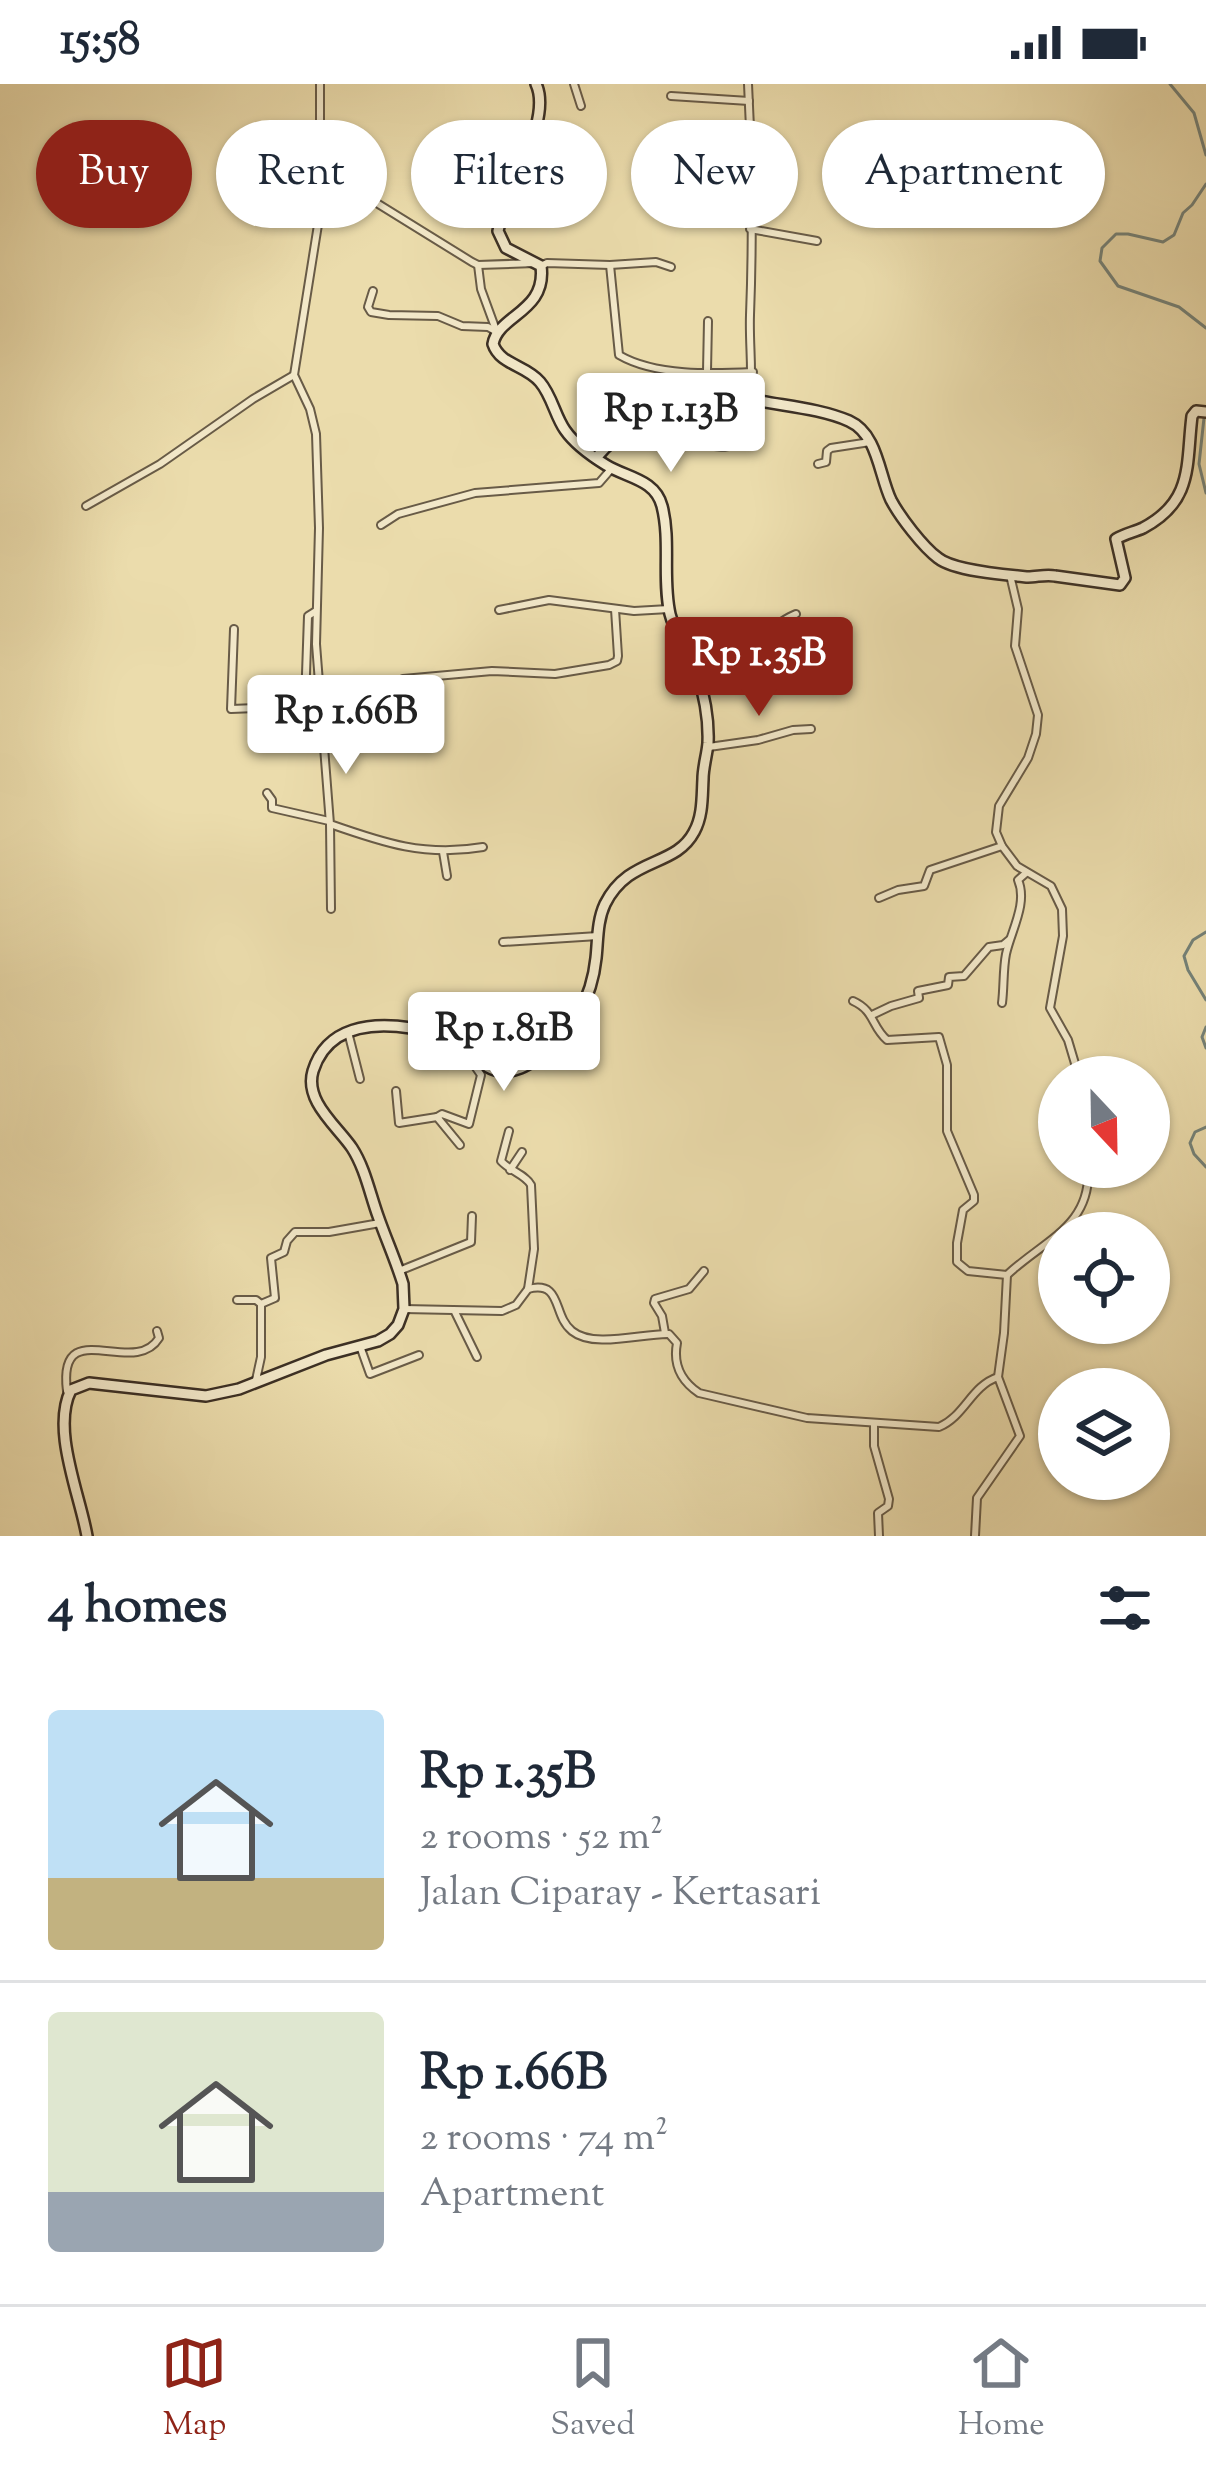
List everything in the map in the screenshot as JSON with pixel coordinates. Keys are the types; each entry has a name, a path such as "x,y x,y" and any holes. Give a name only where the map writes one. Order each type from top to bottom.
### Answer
{"main road":[{"path":"88,1536 67,1445 64,1407 68,1394 79,1385 206,1396 255,1384 360,1346 390,1334 398,1325 405,1292 358,1157 312,1090 312,1076 328,1045 368,1026 396,1025 438,1033 485,1065 506,1072 521,1068 566,1036 580,1013 596,963 604,905 624,878 671,854 695,831 703,797 707,724 695,666 669,609 666,528 659,497 652,487 596,458 564,429 537,378 499,356 493,344 496,331 517,318 535,295 543,275 539,264 506,248 498,231 541,115 536,84"},
{"path":"596,458 619,436 652,424 715,445 728,444 750,398 850,422 870,442 892,501 936,557 949,564 1123,584 1116,539 1148,525 1179,497 1188,465 1192,418 1201,411"}],"street":[{"path":"320,84 322,120"},
{"path":"574,84 581,106"},
{"path":"748,84 753,265 750,398"},
{"path":"670,96 749,101"},
{"path":"387,209 478,265 656,262 671,267"},
{"path":"315,228 294,375 316,434 316,611 332,909"},
{"path":"750,229 817,241"},
{"path":"478,265 496,331"},
{"path":"610,265 620,355 698,374 753,372"},
{"path":"373,291 371,312 438,316 462,326 496,331"},
{"path":"707,373 709,321"},
{"path":"86,506 160,464 294,375"},
{"path":"630,384 650,389 652,424"},
{"path":"818,464 826,462 831,448 870,442"},
{"path":"381,525 398,514 475,493 594,484 612,469"},
{"path":"1010,574 1018,609 1015,646 1038,715 1028,758 999,806 996,832 1017,866 1051,886 1062,909 1063,936 1050,1008 1073,1056"},
{"path":"499,610 549,600 615,609 669,609"},
{"path":"403,679 492,671 555,674 609,665 618,656 615,609"},
{"path":"233,628 231,709 302,706 308,616 316,611"},
{"path":"695,666 753,664 764,652 764,631 796,614"},
{"path":"708,747 812,729"},
{"path":"267,793 272,808 362,837 443,852 483,847"},
{"path":"879,898 924,886 930,870 1002,847"},
{"path":"443,852 447,875"},
{"path":"1002,1004 1004,958 1023,891 1018,880 1026,873"},
{"path":"503,942 598,936"},
{"path":"872,1015 919,998 918,991 948,985 949,977 964,976 989,947 1010,940"},
{"path":"853,1001 872,1015 887,1040 939,1037 947,1065 947,1131 974,1195 963,1210 957,1243 957,1262 968,1271 1006,1275 1082,1209 1088,1188"},
{"path":"348,1032 360,1079"},
{"path":"396,1091 399,1124 439,1114 469,1124 481,1075 462,1046"},
{"path":"437,1117 460,1145"},
{"path":"404,1310 508,1310 528,1289 534,1249 531,1185 502,1161 509,1130"},
{"path":"510,1170 521,1152"},
{"path":"399,1271 471,1241 472,1216"},
{"path":"261,1304 274,1298 271,1258 284,1252 289,1236 380,1223"},
{"path":"665,1333 656,1299 689,1289 704,1271"},
{"path":"975,1536 977,1498 1020,1436 998,1376 1006,1275"},
{"path":"528,1289 542,1287 551,1292 567,1326 577,1334 609,1340 665,1333 675,1338 680,1372 699,1393 807,1418 939,1427 961,1412 981,1385 998,1376"},
{"path":"237,1300 261,1304"},
{"path":"255,1384 261,1357 261,1304"},
{"path":"455,1312 477,1357"},
{"path":"68,1394 65,1372 73,1356 92,1349 136,1354 154,1347 157,1330"},
{"path":"360,1346 370,1374 419,1355"},
{"path":"874,1425 874,1446 889,1498 888,1506 878,1513 879,1536"}],"waterway":[{"path":"1170,84 1194,113 1206,155"},
{"path":"1206,184 1183,213 1174,235 1163,242 1116,234 1102,248 1100,261 1118,286 1179,307 1206,328"},
{"path":"1204,418 1199,464 1206,493"},
{"path":"1206,932 1193,940 1184,956 1206,1000"},
{"path":"1206,1027 1202,1037 1206,1048"},
{"path":"1206,1127 1195,1132 1190,1143 1206,1167"}]}
